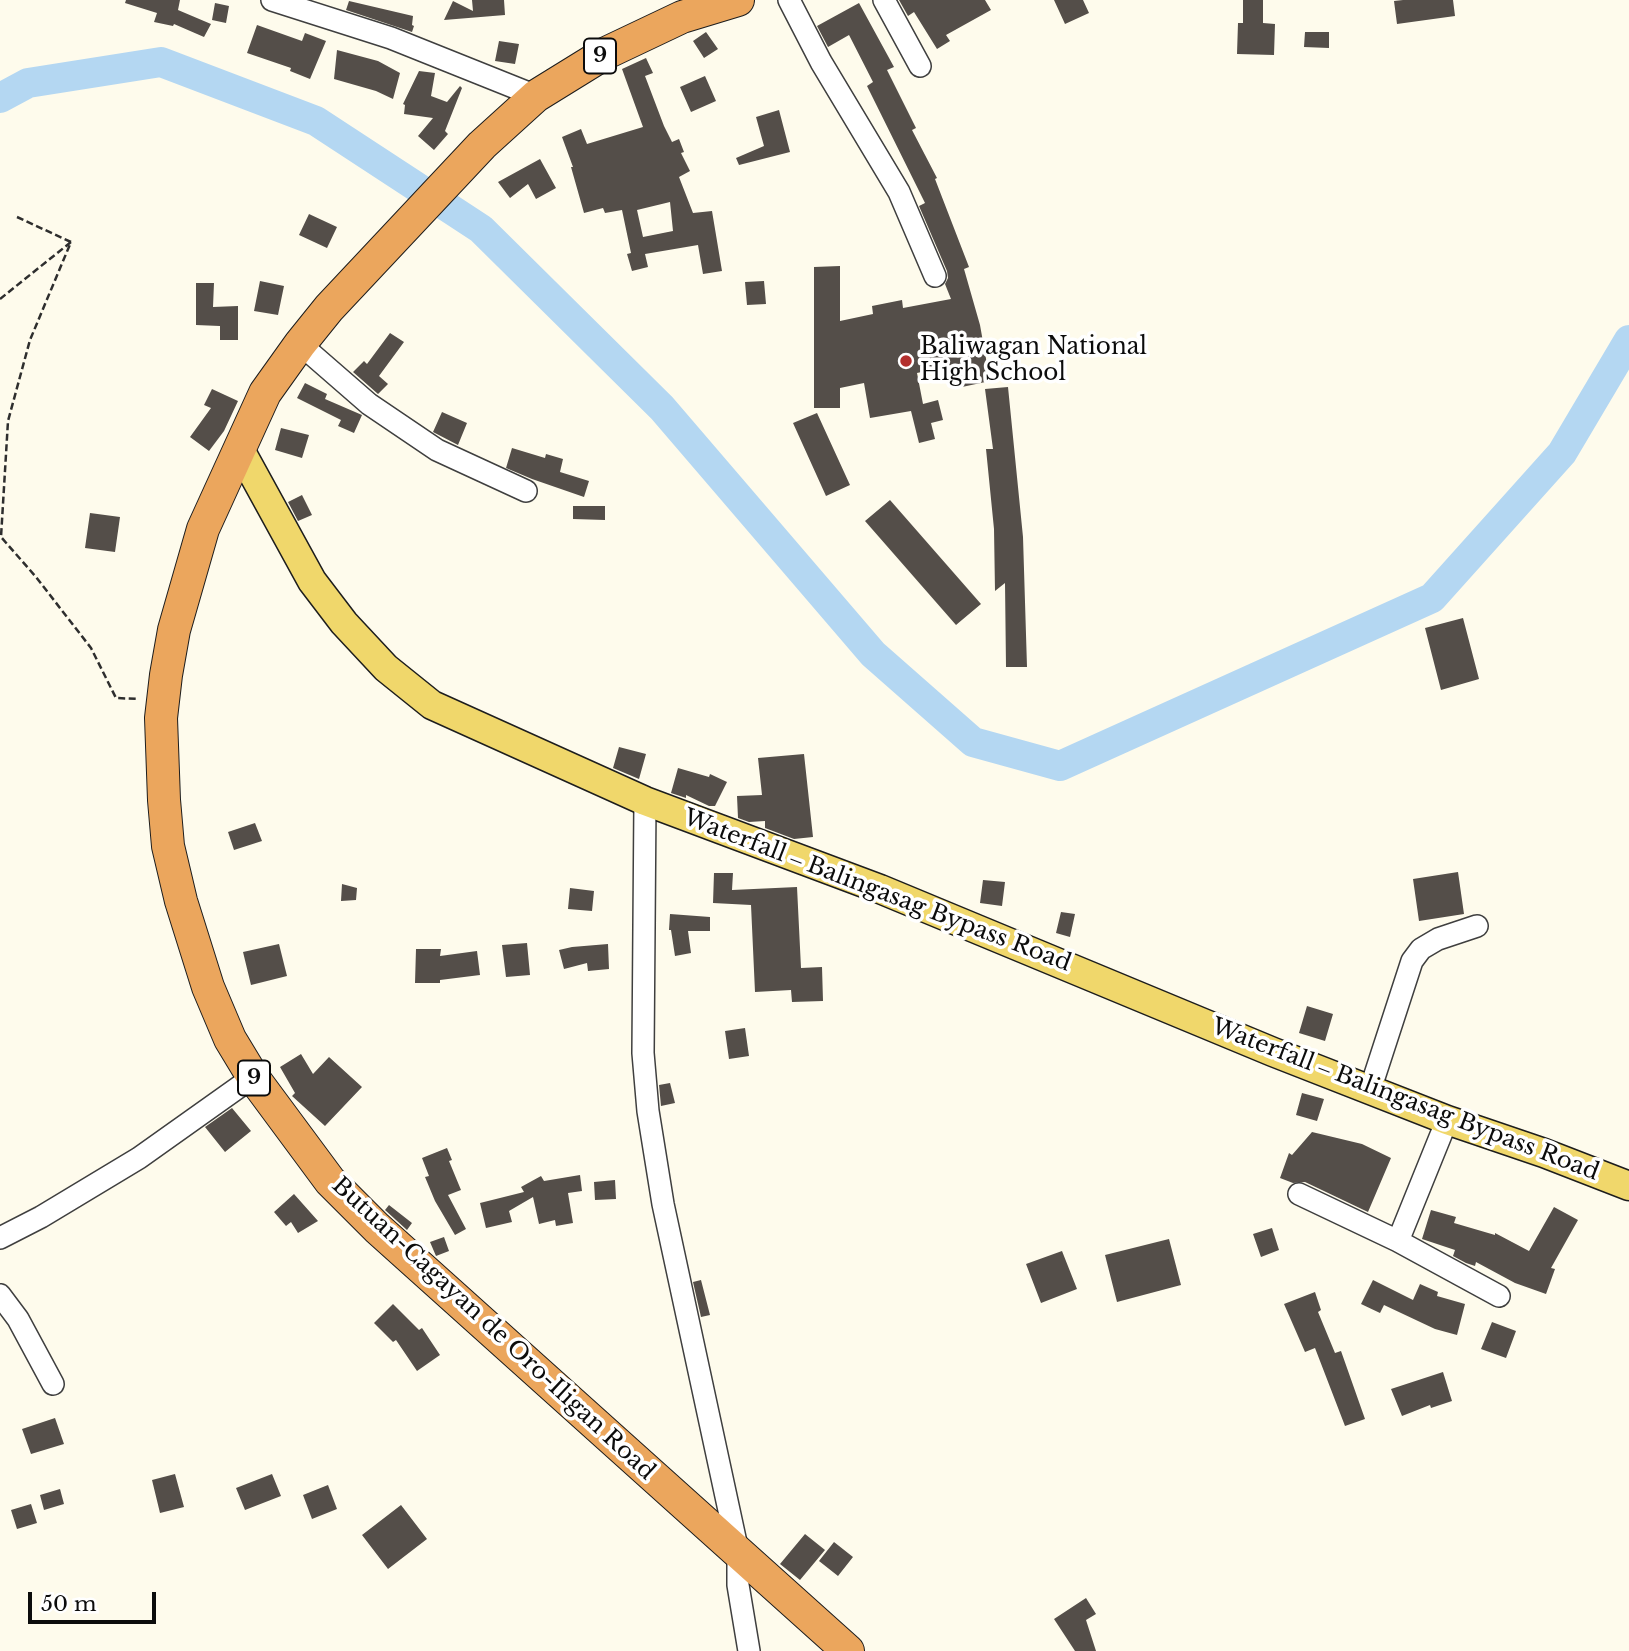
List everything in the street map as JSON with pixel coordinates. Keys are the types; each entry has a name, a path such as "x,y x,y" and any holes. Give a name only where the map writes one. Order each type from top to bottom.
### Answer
{"highway":[{"name":"Butuan-Cagayan de Oro-Iligan Road","path":"738,0 682,17 615,49 536,96 482,145 300,344 265,393 203,529 174,630 163,700 161,751 164,800 169,846 181,901 208,987 230,1039 253,1077 330,1181 377,1228 848,1651"}],"main road":[{"name":"Waterfall ‒ Balingasag Bypass Road","path":"239,448 312,581 344,623 386,668 432,705 645,802 880,889 1370,1090 1629,1186"}],"street":[{"path":"272,0 391,38 536,96"},
{"path":"789,0 821,62 899,192 935,276"},
{"path":"884,0 920,66"},
{"path":"300,344 369,404 437,450 526,491"},
{"path":"645,802 643,1054 648,1111 663,1204 738,1552 738,1585 749,1651"},
{"path":"1370,1090 1412,961 1421,949 1438,939 1477,926"},
{"path":"0,1238 41,1217 139,1158 253,1077"},
{"path":"1398,1241 1447,1120"},
{"path":"1300,1194 1398,1241 1499,1296"},
{"path":"0,1294 18,1319 53,1384"}],"path":[{"path":"17,217 71,242"},
{"path":"0,299 71,242"},
{"path":"71,242 30,340 8,421 1,537 91,648 116,698 163,700"}],"building":[{"path":"126,0 180,0 178,10 211,24 204,37 174,24 154,22 157,13 125,3"},
{"path":"472,0 504,0 505,15 444,20 453,1 473,11"},
{"path":"899,0 985,0 991,10 946,35 950,41 937,49 914,12 908,16"},
{"path":"1054,0 1083,0 1089,13 1065,24"},
{"path":"1243,0 1263,0 1263,23 1275,24 1274,55 1237,54 1238,23 1243,23"},
{"path":"1453,0 1455,16 1397,24 1394,1"},
{"path":"349,1 413,16 412,32 346,10"},
{"path":"215,3 229,6 226,23 212,20"},
{"path":"859,3 894,67 887,70 916,128 912,130 937,178 935,179 969,267 964,269 980,325 990,381 962,387 958,364 917,373 923,404 938,400 943,420 931,423 935,439 919,443 911,411 870,418 864,383 840,388 840,408 814,408 814,267 840,266 840,321 873,314 872,306 902,300 903,308 951,299 945,284 947,271 919,206 925,203 867,86 873,82 849,35 828,47 817,26"},
{"path":"257,25 302,41 305,33 326,41 310,79 290,71 291,68 247,53"},
{"path":"706,32 718,49 704,58 693,41"},
{"path":"1305,32 1329,32 1329,48 1304,47"},
{"path":"499,41 519,44 515,64 495,61"},
{"path":"337,50 378,61 400,73 393,99 376,91 334,79"},
{"path":"646,58 653,73 645,76 664,126 672,142 679,139 684,152 681,153 690,171 679,177 693,213 712,211 722,271 703,274 698,245 645,254 648,267 632,271 627,254 631,253 622,210 605,213 603,208 584,213 573,167 562,137 581,129 587,144 643,127 622,69","holes":["670,202 673,231 643,237 637,210"]},
{"path":"419,71 435,73 431,96 447,102 460,86 462,88 445,131 448,134 434,150 418,136 433,118 404,114 403,104"},
{"path":"705,76 716,101 691,112 680,87"},
{"path":"779,110 790,152 739,165 736,158 764,146 756,117"},
{"path":"540,159 556,188 536,199 528,184 510,198 498,182"},
{"path":"309,214 337,227 327,248 299,235"},
{"path":"260,281 284,286 278,315 254,311"},
{"path":"764,281 766,304 747,305 745,282"},
{"path":"196,283 214,283 213,307 238,306 238,340 220,340 220,326 196,325"},
{"path":"390,333 404,342 379,376 388,384 378,394 353,372 364,361 367,364"},
{"path":"305,383 327,394 325,399 362,415 354,433 338,426 341,420 297,398"},
{"path":"1008,387 1023,537 1027,667 1006,667 1005,583 995,591 994,529 986,449 993,449 985,389"},
{"path":"212,389 238,401 224,431 209,451 190,437 211,408 204,405"},
{"path":"442,412 467,423 458,445 433,432"},
{"path":"817,413 850,485 826,496 793,423"},
{"path":"281,428 309,435 302,458 275,450"},
{"path":"512,448 545,458 546,454 563,459 560,472 589,481 584,497 506,468"},
{"path":"302,495 312,515 298,521 288,502"},
{"path":"890,500 981,604 956,625 865,521"},
{"path":"573,506 605,506 605,520 573,519"},
{"path":"90,513 120,517 115,552 85,548"},
{"path":"1463,618 1479,679 1441,690 1425,628"},
{"path":"619,747 646,754 639,779 613,768"},
{"path":"804,754 813,837 794,839 765,828 765,821 749,822 738,818 737,796 762,795 758,758"},
{"path":"678,768 709,777 710,774 727,782 715,806 709,806 686,795 686,798 671,793"},
{"path":"255,823 262,841 234,850 228,832"},
{"path":"1458,872 1464,914 1419,921 1413,879"},
{"path":"714,873 733,873 732,890 797,887 801,968 822,967 823,1001 792,1002 791,990 755,992 751,905 713,903"},
{"path":"983,880 1005,882 1002,906 980,903"},
{"path":"342,884 357,888 356,900 341,901"},
{"path":"570,888 594,891 592,911 568,909"},
{"path":"1061,912 1075,914 1070,937 1056,933"},
{"path":"670,914 710,917 710,931 688,931 691,953 675,956 669,930"},
{"path":"527,943 530,975 506,977 502,945"},
{"path":"279,944 287,976 251,985 243,952"},
{"path":"608,944 609,969 588,971 587,963 564,969 559,950"},
{"path":"416,949 441,949 440,956 477,951 480,975 440,980 440,983 415,983"},
{"path":"1307,1006 1333,1014 1325,1041 1299,1033"},
{"path":"745,1028 749,1056 729,1059 725,1031"},
{"path":"301,1054 313,1074 329,1057 362,1087 325,1126 292,1096 295,1093 280,1067"},
{"path":"670,1083 675,1103 661,1106 659,1085"},
{"path":"1302,1093 1324,1099 1317,1121 1296,1115"},
{"path":"232,1108 251,1131 225,1152 205,1127"},
{"path":"1312,1132 1362,1144 1391,1158 1368,1212 1305,1182 1293,1183 1280,1178 1289,1153 1292,1155"},
{"path":"447,1148 452,1160 449,1161 461,1190 448,1195 466,1229 455,1235 435,1201 425,1177 429,1176 422,1158"},
{"path":"580,1175 582,1191 568,1193 573,1223 556,1226 555,1220 539,1224 533,1197 509,1211 512,1222 486,1228 480,1203 524,1192 521,1187 541,1176 544,1181"},
{"path":"615,1180 616,1199 595,1200 594,1182"},
{"path":"294,1194 318,1221 298,1233 291,1222 286,1226 274,1212"},
{"path":"389,1205 412,1223 407,1230 385,1210"},
{"path":"1554,1207 1578,1220 1551,1268 1555,1269 1546,1294 1515,1283 1476,1262 1475,1266 1466,1263 1453,1256 1455,1250 1422,1239 1431,1210 1456,1217 1454,1223 1495,1233 1529,1251"},
{"path":"1272,1228 1279,1250 1261,1257 1253,1234"},
{"path":"444,1237 449,1251 436,1256 430,1242"},
{"path":"1169,1239 1181,1285 1117,1302 1105,1255"},
{"path":"1062,1251 1077,1289 1041,1303 1026,1264"},
{"path":"701,1280 710,1315 701,1317 693,1282"},
{"path":"1373,1280 1413,1300 1420,1284 1438,1292 1437,1296 1465,1304 1457,1335 1435,1329 1384,1305 1380,1313 1361,1304"},
{"path":"1315,1292 1321,1310 1318,1312 1335,1353 1341,1351 1365,1419 1345,1426 1315,1348 1305,1352 1284,1304"},
{"path":"393,1304 419,1330 422,1328 440,1355 417,1371 396,1340 393,1342 374,1323"},
{"path":"1492,1322 1516,1331 1506,1358 1481,1349"},
{"path":"1443,1372 1452,1401 1431,1408 1430,1405 1402,1416 1391,1389"},
{"path":"55,1418 64,1444 31,1454 22,1429"},
{"path":"175,1474 184,1507 160,1513 152,1480"},
{"path":"272,1474 281,1496 245,1510 236,1488"},
{"path":"328,1485 337,1509 312,1519 303,1495"},
{"path":"60,1489 64,1504 44,1510 40,1495"},
{"path":"31,1504 37,1523 17,1529 11,1510"},
{"path":"401,1505 427,1539 388,1569 362,1535"},
{"path":"805,1534 825,1550 800,1580 780,1564"},
{"path":"834,1542 853,1557 838,1576 819,1561"},
{"path":"1086,1598 1096,1614 1086,1620 1096,1651 1075,1651 1054,1619"}],"waterway":[{"path":"0,98 28,83 161,62 316,121 481,229 662,408 873,654 973,742 1060,766 1432,598 1562,453 1629,340"}],"place":[{"name":"Baliwagan National High School","path":"906,361"}]}
